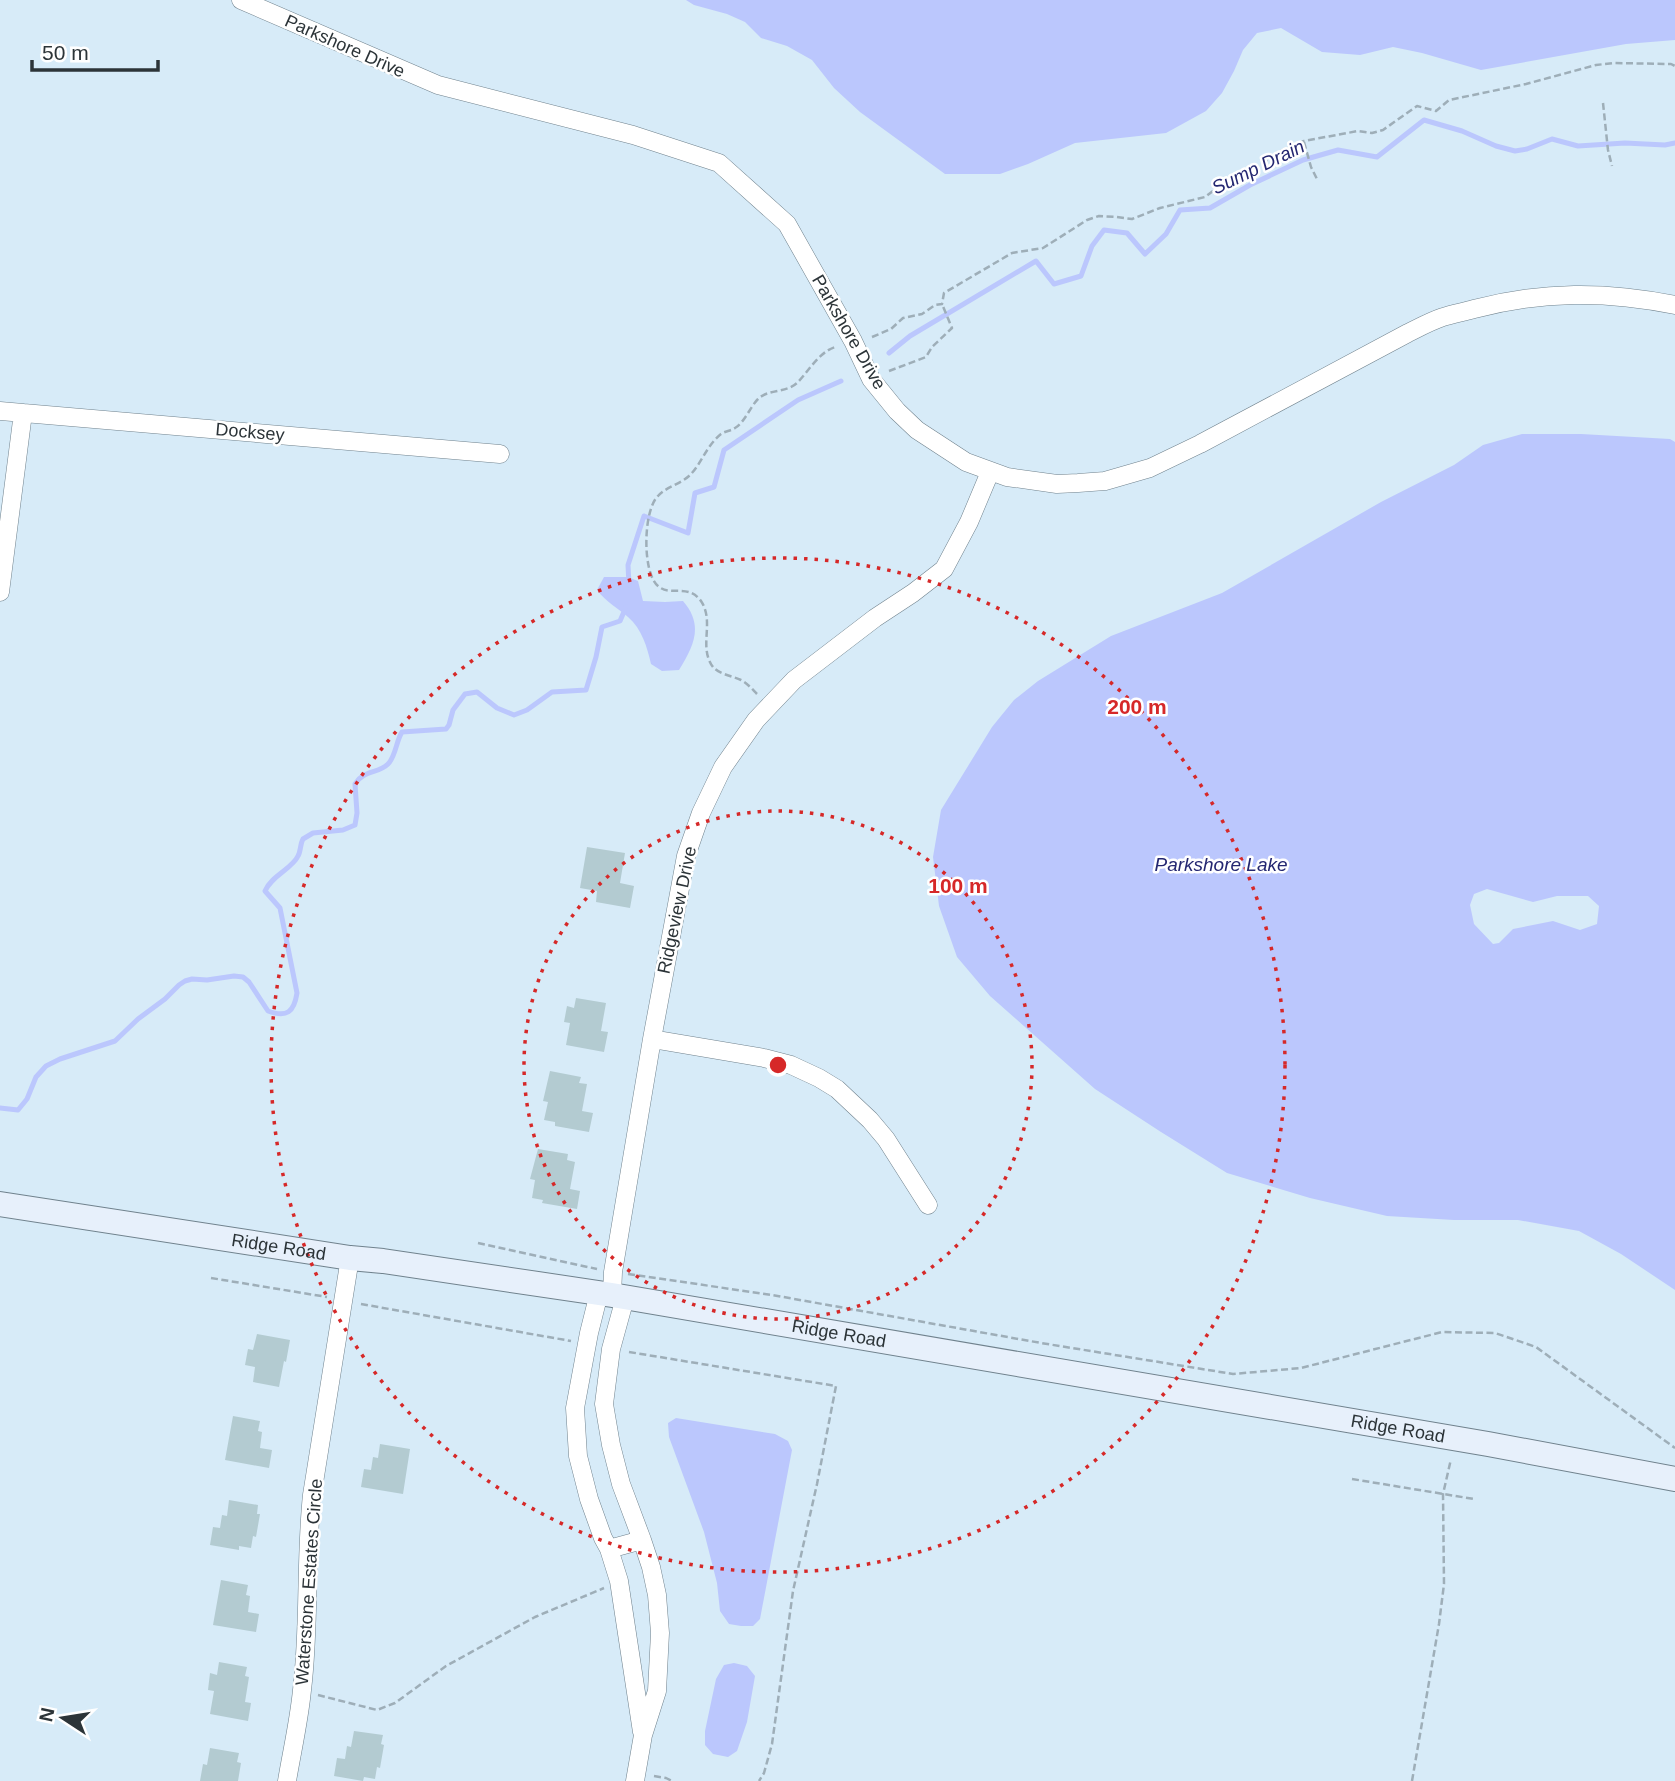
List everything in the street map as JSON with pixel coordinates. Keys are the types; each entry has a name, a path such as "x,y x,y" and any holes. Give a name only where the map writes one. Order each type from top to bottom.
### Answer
{"street":[{"name":"Parkshore Drive","path":"241,0 438,85 633,135 719,163 787,223 853,341 871,379 897,411 941,447 990,472 1057,484 1105,481 1150,468 1408,332 1443,317 1491,304 1541,296 1590,295 1630,297 1675,305"},
{"name":"Docksey","path":"0,411 500,454"},
{"path":"0,592 23,413"},
{"name":"Ridgeview Drive","path":"612,1289 652,1039 686,856 701,813 723,767 756,720 794,680 944,569 969,522 990,472"},
{"path":"652,1039 791,1065 837,1089 870,1119 886,1139 928,1205"},
{"name":"Ridge Road","path":"0,1204 350,1258 612,1289 1675,1479"},
{"name":"Waterstone Estates Circle","path":"286,1781 302,1691 312,1495 350,1258"},
{"path":"612,1289 587,1344 575,1408 578,1456 589,1499 603,1538 610,1549 619,1581 642,1735"},
{"path":"612,1289 611,1349 604,1404 621,1484 642,1540 657,1595 660,1633 657,1691 642,1735 635,1781"},
{"path":"610,1549 642,1540"}],"path":[{"path":"889,371 926,357 952,328 943,306 944,293 1012,253 1043,248 1087,220 1099,216 1132,219 1160,208 1205,197 1222,184 1244,175 1286,148 1304,141 1358,131 1372,134 1383,130 1417,106 1436,111 1449,100 1526,84 1596,65 1626,63 1675,66"},
{"path":"1603,103 1612,166"},
{"path":"1304,141 1318,181"},
{"path":"769,706 744,681 715,670 705,647 708,617 701,601 686,590 664,590 656,586 651,577 646,541 650,509 657,496 689,477 711,443 723,432 736,428 759,397 786,390 796,384 830,348 869,339 891,329 902,318 922,314 935,305 943,306"},
{"path":"478,1244 612,1289 772,1295 1233,1374 1301,1368 1442,1332 1495,1333 1536,1347 1675,1448"},
{"path":"212,1278 587,1344"},
{"path":"611,1349 836,1386 793,1591 772,1744 759,1781"},
{"path":"1412,1781 1439,1624 1444,1584 1443,1494 1456,1438"},
{"path":"1352,1479 1474,1499"},
{"path":"302,1691 377,1710 395,1703 446,1666 535,1617 619,1581"}],"water":[{"path":"686,0 1675,0 1675,40 1626,44 1481,70 1393,47 1360,55 1322,52 1281,28 1257,33 1243,50 1222,93 1206,111 1166,133 1075,143 1000,174 945,174 860,112 834,88 812,60 787,46 761,38 745,22"},
{"name":"Parkshore Lake","path":"1522,434 1581,434 1670,439 1675,442 1675,1290 1621,1254 1579,1231 1518,1220 1387,1216 1310,1198 1227,1173 1095,1089 990,996 957,957 939,906 933,857 941,810 992,727 1014,700 1038,681 1111,636 1222,593 1381,502 1454,465 1483,445","holes":["1487,889 1533,902 1557,896 1588,896 1599,906 1597,924 1580,930 1553,921 1513,929 1499,943 1493,944 1474,924 1470,905 1474,894"]},
{"path":"604,577 628,577 638,581 643,601 683,601 695,627 692,644 679,670 662,671 651,664 637,627 597,590"},
{"path":"676,1418 775,1434 788,1441 792,1450 760,1619 753,1626 729,1624 720,1611 717,1583 704,1532 669,1437 668,1423"},
{"path":"734,1663 747,1666 755,1676 747,1722 737,1751 728,1757 713,1754 705,1745 705,1731 716,1679 724,1665"}],"building":[{"path":"587,847 625,853 620,883 634,886 630,908 596,902 597,891 580,888"},
{"path":"576,998 606,1003 601,1031 608,1032 604,1052 566,1045 570,1023 564,1022 567,1006 574,1008"},
{"path":"550,1071 581,1077 579,1083 587,1084 582,1111 593,1113 589,1132 555,1126 555,1122 544,1120 548,1102 543,1101"},
{"path":"538,1149 568,1154 567,1160 575,1162 570,1189 580,1191 577,1209 542,1203 543,1200 532,1198 535,1180 530,1179"},
{"path":"257,1334 290,1340 279,1387 253,1382 255,1367 245,1365 248,1349 253,1350"},
{"path":"233,1416 260,1421 260,1448 272,1450 269,1468 225,1460"},
{"path":"380,1444 410,1449 403,1494 361,1487 364,1469 371,1470 373,1457 378,1458"},
{"path":"229,1500 258,1505 257,1514 260,1514 251,1548 239,1546 239,1550 210,1545 213,1527 220,1528 222,1515 227,1516"},
{"path":"221,1580 248,1585 248,1612 259,1614 256,1632 213,1625"},
{"path":"219,1662 247,1667 245,1676 249,1677 245,1702 251,1703 248,1721 210,1714 214,1691 208,1690 210,1673 217,1675"},
{"path":"354,1731 383,1735 380,1768 377,1767 375,1779 364,1777 363,1781 334,1776 337,1758 345,1759"},
{"path":"210,1748 239,1753 237,1762 241,1763 238,1781 200,1781"}],"waterway":[{"name":"Sump Drain","path":"889,353 910,336 1036,261 1054,284 1081,276 1092,246 1104,230 1127,233 1145,254 1166,234 1180,210 1210,208 1303,160 1338,150 1377,157 1424,120 1515,151 1552,139 1578,146 1675,143"},
{"name":"Sump Drain","path":"629,585 628,565 644,516 688,533 695,493 714,487 724,450 798,400 841,381"},
{"name":"Sump Drain","path":"0,1108 18,1110 27,1099 36,1077 46,1066 115,1041 185,981 243,977 268,1011 280,1014 292,1009 297,993 280,908 265,891 268,885 295,861 303,839 313,833 343,830 355,825 355,784 358,780 388,764 402,732 446,729 453,710 465,694 477,692 497,708 514,715 527,710 552,692 586,690 602,627 620,621 626,607"}]}
